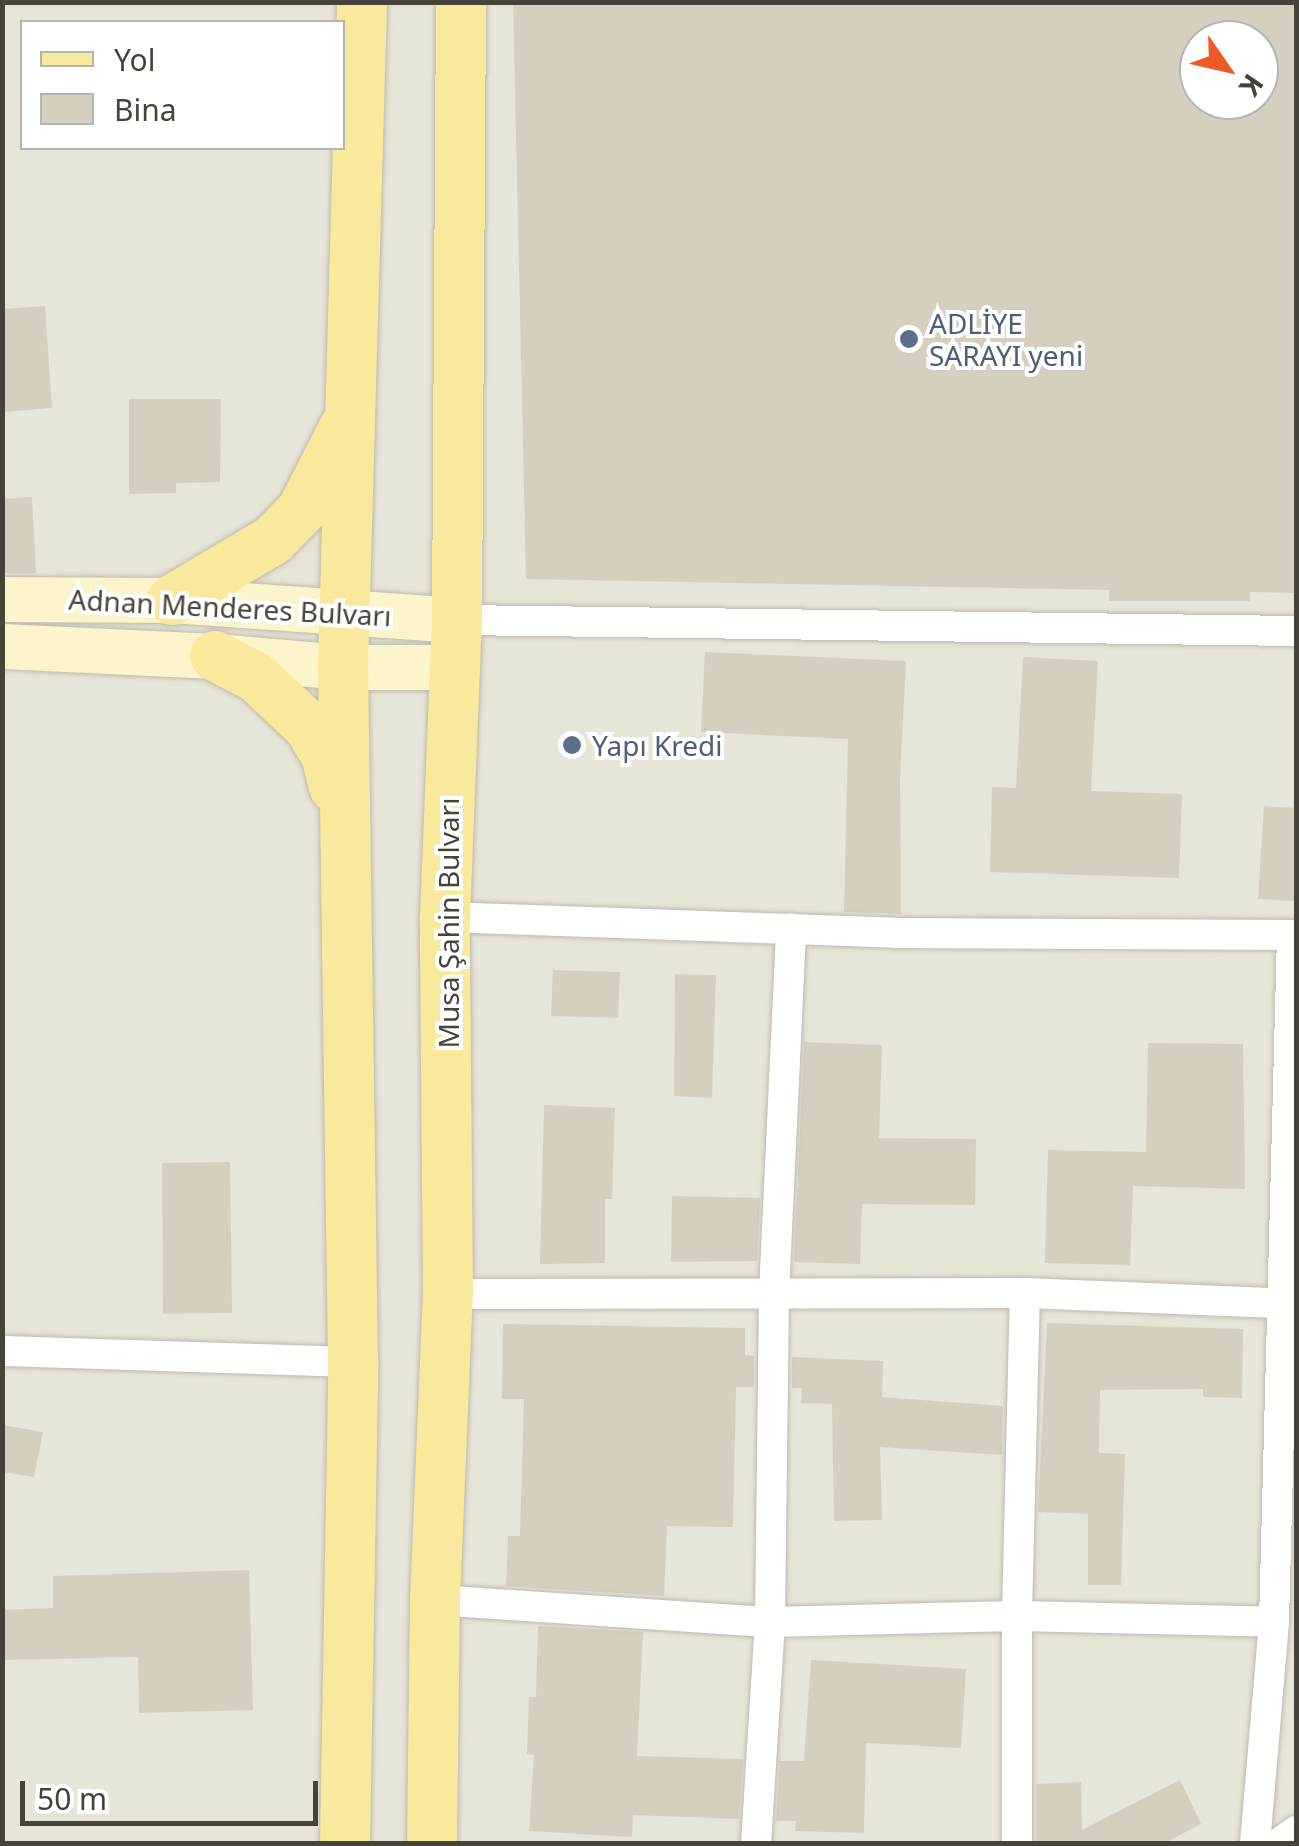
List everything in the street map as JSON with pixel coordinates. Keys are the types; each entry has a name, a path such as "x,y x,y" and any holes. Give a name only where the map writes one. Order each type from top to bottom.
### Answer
{"main road":[{"path":"345,1844 352,1362 343,667 354,405 362,2"},
{"name":"Musa Şahin Bulvarı","path":"432,1844 436,1600 448,1294 446,917 456,644 461,2"},
{"path":"172,600 273,540 302,510 325,473 354,405"},
{"name":"Adnan Menderes Bulvarı","path":"2,599 172,600 347,610 456,644"},
{"name":"Adnan Menderes Bulvarı","path":"2,646 215,656 343,667 456,644"},
{"path":"215,656 256,678 309,727 334,778 333,1207 352,1362"}],"street":[{"path":"456,644 1296,631"},
{"path":"446,917 791,928 1294,935 1291,1304 1274,1622 1255,1844"},
{"path":"756,1844 770,1622 774,1293 791,928"},
{"path":"448,1294 1025,1294 1291,1304"},
{"path":"1017,1844 1016,1616 1025,1294"},
{"path":"2,1351 352,1362"},
{"path":"436,1600 770,1622 1016,1616 1274,1622"},
{"path":"1278,1844 1296,1831"}],"shaded area":[{"path":"3,3 1296,3 1296,1843 3,1843"}],"building":[{"name":"ADLİYE SARAYI yeni","path":"513,2 1296,2 1296,593 1250,592 1250,601 1109,601 1109,590 526,579"},
{"path":"45,306 52,408 2,412 2,309"},
{"path":"129,399 221,399 220,482 176,483 176,493 129,494"},
{"path":"32,497 36,573 2,573 2,499"},
{"path":"705,652 906,661 900,779 901,914 844,912 848,739 701,732"},
{"path":"1023,657 1098,661 1091,791 1182,794 1179,878 990,872 992,787 1016,788"},
{"path":"1264,806 1296,808 1296,901 1258,899"},
{"path":"553,970 620,972 618,1018 551,1016"},
{"path":"675,974 716,975 712,1098 674,1096"},
{"path":"804,1042 882,1045 879,1138 976,1139 975,1205 862,1204 860,1264 794,1262"},
{"path":"1148,1043 1243,1044 1245,1189 1133,1186 1130,1265 1045,1263 1048,1150 1146,1152"},
{"path":"544,1105 615,1108 612,1199 605,1199 605,1263 540,1264"},
{"path":"230,1162 232,1313 163,1314 162,1163"},
{"path":"672,1196 760,1198 757,1261 671,1262"},
{"path":"1047,1323 1243,1329 1242,1398 1203,1397 1203,1389 1100,1390 1099,1453 1125,1454 1121,1585 1088,1585 1088,1514 1038,1512"},
{"path":"503,1324 745,1328 745,1355 754,1356 754,1387 736,1387 733,1527 667,1526 664,1596 506,1586 508,1536 520,1536 524,1399 502,1399"},
{"path":"792,1357 883,1361 882,1397 1003,1406 1002,1455 880,1447 882,1520 834,1521 832,1404 801,1403 802,1388 792,1388"},
{"path":"2,1425 43,1432 34,1477 2,1472"},
{"path":"249,1570 253,1710 139,1713 138,1657 2,1660 2,1610 53,1608 53,1576"},
{"path":"538,1626 643,1632 637,1756 743,1759 739,1819 633,1815 632,1837 529,1831 534,1755 527,1754 529,1697 536,1697"},
{"path":"811,1660 966,1669 961,1748 866,1743 864,1833 795,1831 796,1821 776,1821 780,1761 804,1761"},
{"path":"1180,1780 1201,1824 1163,1844 1036,1844 1036,1784 1081,1782 1082,1830"}],"place":[{"name":"ADLİYE SARAYI yeni","path":"909,339"},
{"name":"Yapı Kredi","path":"572,745"}]}
